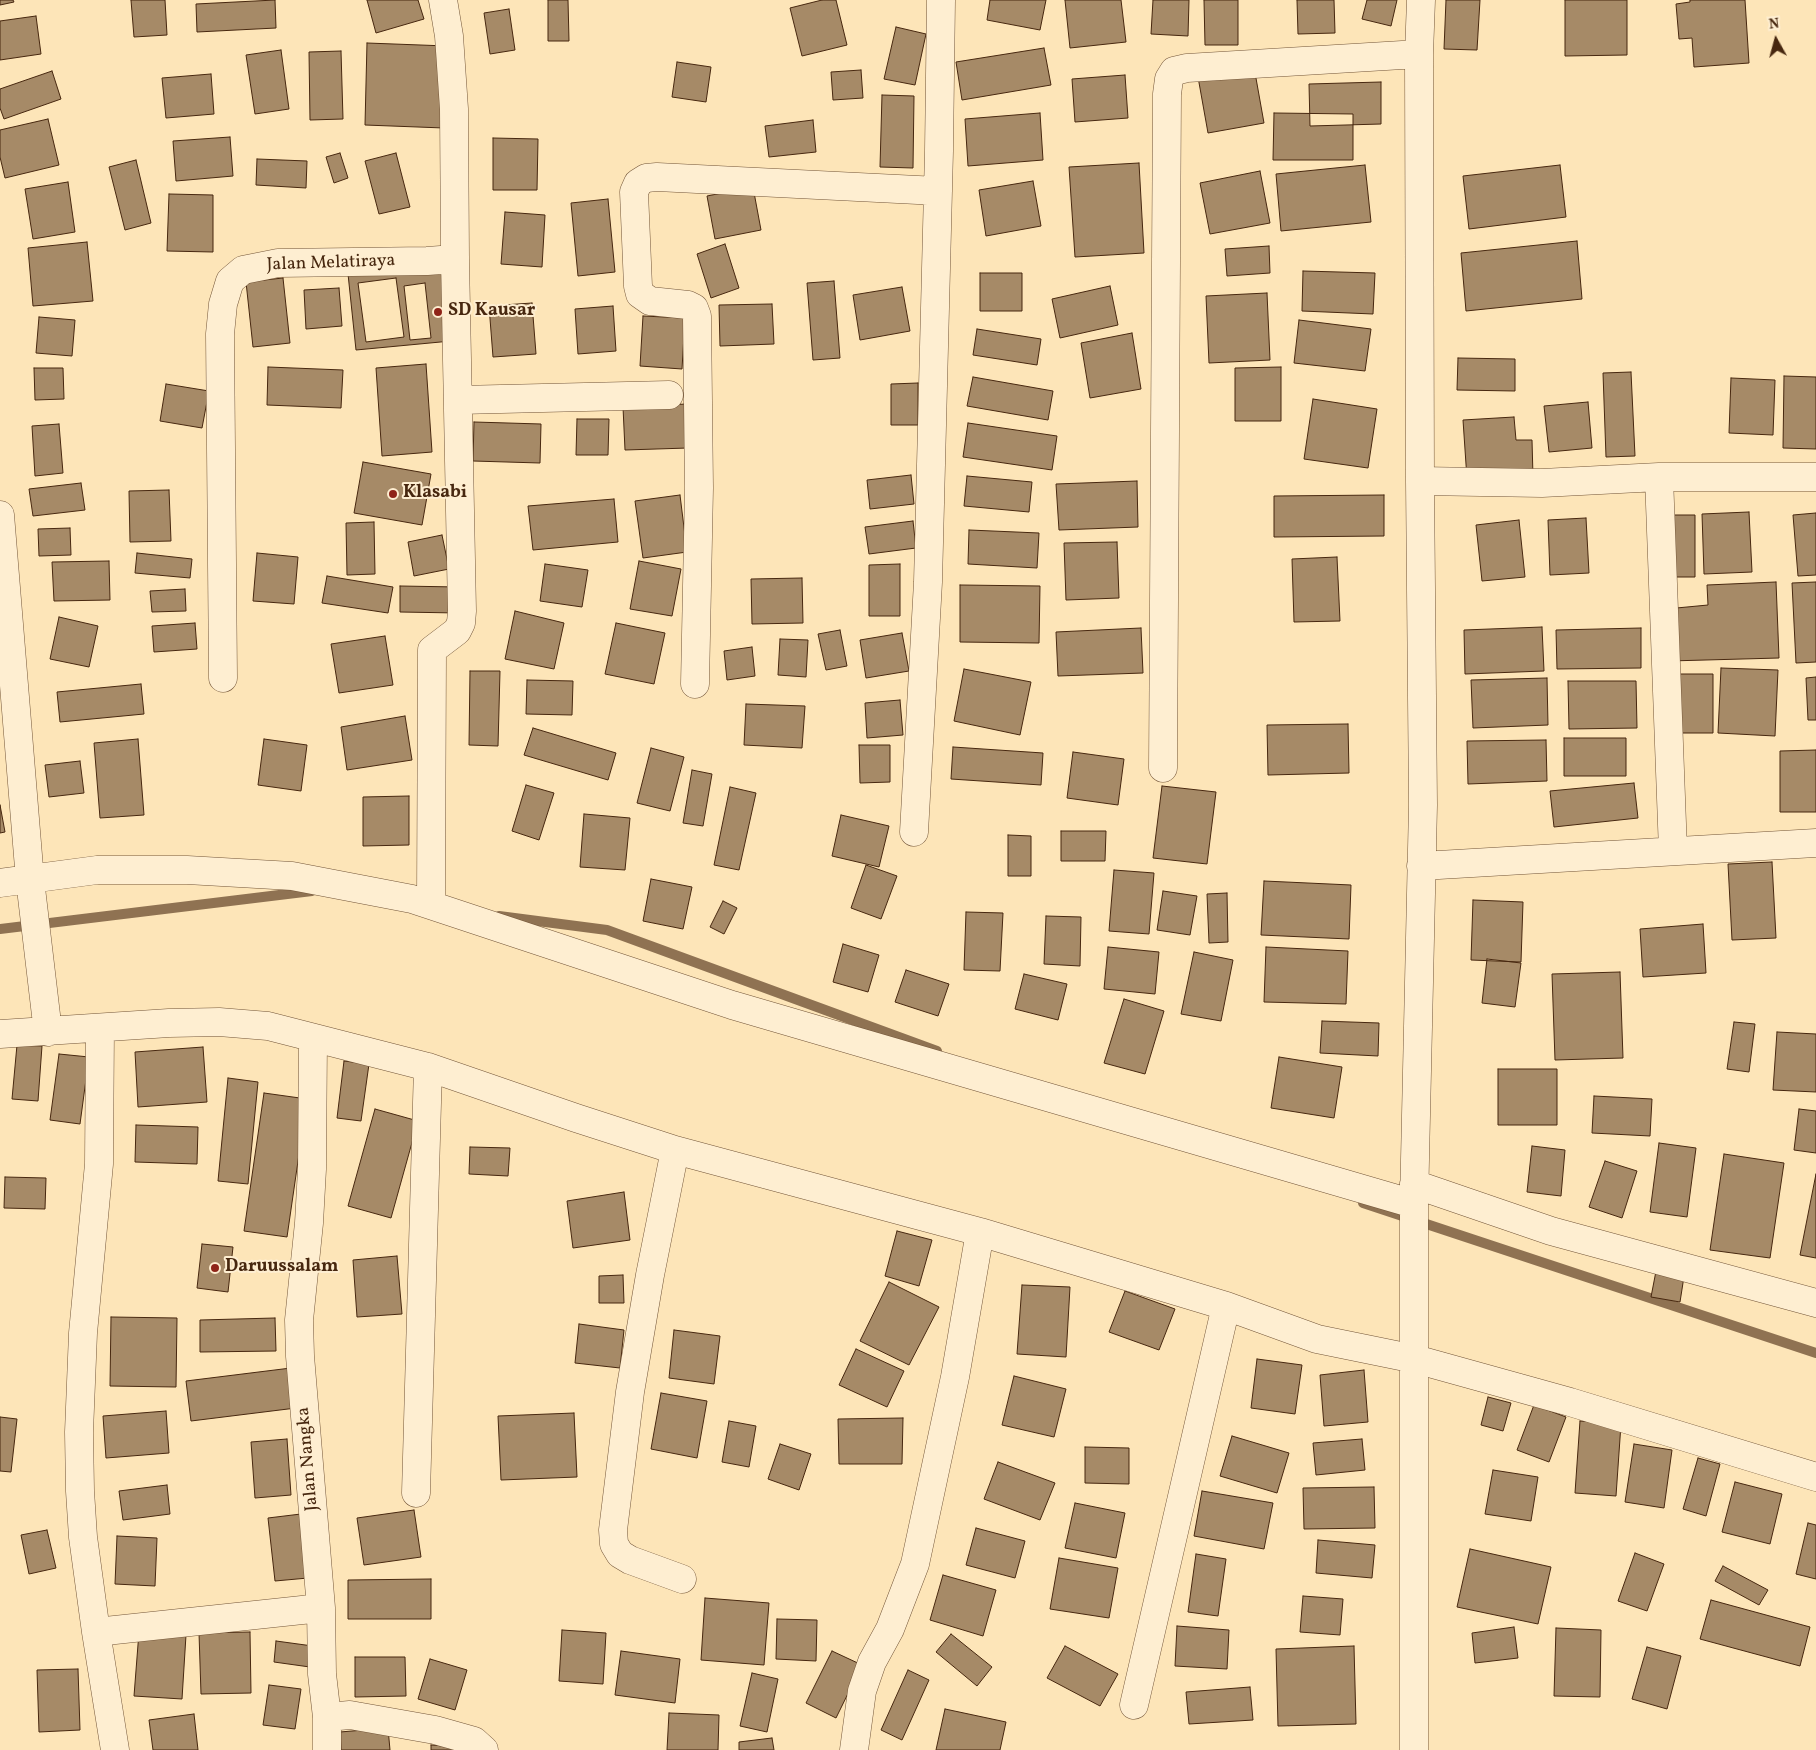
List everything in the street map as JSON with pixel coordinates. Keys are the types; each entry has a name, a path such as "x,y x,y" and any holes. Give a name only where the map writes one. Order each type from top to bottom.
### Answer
{"street":[{"path":"431,905 432,650 456,631 461,623 462,611 454,109 449,36 443,0"},
{"path":"914,832 928,582 938,191 940,0"},
{"path":"1414,1750 1414,1201 1422,805 1419,54 1421,0"},
{"path":"1163,768 1167,94 1169,80 1174,71 1187,68 1419,54"},
{"path":"695,684 699,488 697,316 694,308 688,305 650,301 640,294 638,286 634,192 638,183 646,178 657,177 938,191"},
{"name":"Jalan Melatiraya","path":"223,678 220,334 222,304 230,281 243,270 278,263 408,262 455,259"},
{"path":"459,400 669,395"},
{"path":"1420,481 1542,483 1659,477 1816,477"},
{"path":"1659,477 1673,851"},
{"path":"0,515 30,880 46,1021"},
{"path":"1421,866 1816,843"},
{"path":"0,883 97,870 206,871 292,876 386,893 431,905 732,1005 1414,1201 1551,1231 1816,1303"},
{"path":"0,1034 46,1021 100,1028 169,1023 219,1022 268,1026 428,1067 675,1150 980,1232 1226,1306 1317,1339 1414,1348 1570,1402 1816,1477"},
{"path":"100,1028 98,1164 83,1333 79,1432 80,1491 83,1537 115,1750"},
{"name":"Jalan Nangka","path":"313,1038 312,1169 309,1223 299,1320 300,1356 321,1608 322,1674 327,1717 327,1750"},
{"path":"416,1493 428,1067"},
{"path":"675,1150 650,1275 630,1392 613,1530 614,1544 620,1554 630,1560 682,1579"},
{"path":"854,1750 862,1691 872,1662 890,1629 915,1564 955,1377 980,1232"},
{"path":"1134,1705 1226,1306"},
{"path":"96,1632 321,1608"},
{"path":"327,1717 350,1715 435,1730 474,1741 484,1750"}],"building":[{"path":"0,0 13,0 14,2 0,5"},
{"path":"131,0 165,0 167,35 134,37"},
{"path":"275,0 276,28 197,32 196,4"},
{"path":"367,0 418,0 424,19 376,33"},
{"path":"548,0 568,0 569,41 548,41"},
{"path":"822,0 836,0 847,45 802,56 790,8"},
{"path":"990,0 1046,0 1040,30 987,20"},
{"path":"1065,0 1121,0 1126,42 1070,48"},
{"path":"1153,0 1189,0 1188,36 1151,34"},
{"path":"1204,0 1238,0 1238,45 1205,45"},
{"path":"1297,0 1334,0 1335,33 1298,34"},
{"path":"1367,0 1397,0 1391,26 1362,19"},
{"path":"1446,0 1480,0 1477,50 1444,49"},
{"path":"1565,0 1627,0 1627,55 1565,56"},
{"path":"1690,0 1745,0 1749,63 1694,67 1692,38 1679,39 1676,4 1690,2"},
{"path":"509,9 515,50 490,54 484,13"},
{"path":"36,16 41,54 0,60 0,21"},
{"path":"896,27 926,34 915,85 884,79"},
{"path":"367,43 447,46 444,128 365,125"},
{"path":"1044,48 1051,85 962,100 956,62"},
{"path":"281,50 289,109 255,114 246,55"},
{"path":"341,51 343,119 310,120 309,52"},
{"path":"677,62 711,67 706,102 672,97"},
{"path":"1254,67 1264,123 1208,133 1198,77"},
{"path":"861,70 863,98 833,100 831,72"},
{"path":"52,71 61,99 4,119 0,108 0,89"},
{"path":"211,74 214,114 166,118 162,78"},
{"path":"1125,75 1128,118 1075,122 1072,79"},
{"path":"1381,82 1381,124 1310,126 1309,84"},
{"path":"882,95 914,96 913,168 880,167"},
{"path":"1040,113 1043,160 968,166 965,119"},
{"path":"1274,113 1353,114 1353,160 1273,160"},
{"path":"48,119 59,165 5,178 0,157 0,130"},
{"path":"813,120 816,152 769,157 765,126"},
{"path":"230,137 233,176 176,181 173,141"},
{"path":"493,138 538,139 537,190 493,190"},
{"path":"340,153 348,178 334,183 326,157"},
{"path":"396,153 410,207 379,214 365,161"},
{"path":"257,159 307,161 306,188 256,185"},
{"path":"136,160 151,223 125,230 109,167"},
{"path":"1139,163 1144,253 1075,257 1069,167"},
{"path":"1365,165 1371,222 1281,231 1276,174"},
{"path":"1560,165 1566,217 1469,229 1463,176"},
{"path":"1260,171 1270,223 1210,234 1200,183"},
{"path":"1033,181 1041,226 986,236 979,190"},
{"path":"68,182 75,232 33,239 25,189"},
{"path":"753,187 761,230 715,239 707,196"},
{"path":"169,194 213,195 213,252 167,251"},
{"path":"608,199 615,272 578,276 571,203"},
{"path":"505,212 545,215 542,267 501,264"},
{"path":"1577,241 1582,299 1466,311 1461,253"},
{"path":"87,242 93,301 33,306 28,248"},
{"path":"725,244 739,288 711,298 697,254"},
{"path":"1269,246 1270,273 1227,276 1225,249"},
{"name":"SD Kausar","path":"443,265 451,341 356,350 348,274","holes":["396,278 404,337 366,342 358,283","425,283 431,338 410,340 404,286"]},
{"path":"1303,271 1375,273 1373,314 1302,311"},
{"path":"980,273 1022,273 1022,311 980,311"},
{"path":"283,278 290,343 253,347 246,282"},
{"path":"834,281 840,358 813,360 807,283"},
{"path":"1110,286 1118,325 1060,338 1052,299"},
{"path":"902,287 910,331 860,340 853,295"},
{"path":"339,288 342,326 306,329 304,290"},
{"path":"1267,293 1270,360 1209,363 1206,296"},
{"path":"532,303 536,354 493,357 489,306"},
{"path":"772,304 774,344 720,346 719,305"},
{"path":"613,306 616,351 578,354 575,309"},
{"path":"643,316 685,318 682,369 640,366"},
{"path":"39,317 75,320 72,356 36,353"},
{"path":"1299,320 1371,329 1365,371 1294,363"},
{"path":"977,329 1041,339 1037,365 973,355"},
{"path":"1132,333 1141,389 1090,398 1081,343"},
{"path":"1458,358 1515,359 1515,391 1457,390"},
{"path":"426,364 432,452 382,456 376,368"},
{"path":"268,367 343,370 341,408 267,405"},
{"path":"1281,367 1281,421 1235,421 1235,368"},
{"path":"34,368 63,368 64,399 35,400"},
{"path":"1631,372 1635,456 1606,457 1603,373"},
{"path":"1784,376 1816,377 1816,449 1783,448"},
{"path":"973,377 1053,391 1048,420 967,406"},
{"path":"1731,378 1775,380 1773,435 1729,433"},
{"path":"918,383 918,425 891,425 891,384"},
{"path":"166,384 209,391 202,428 160,421"},
{"path":"1313,399 1377,409 1368,468 1304,459"},
{"path":"1588,402 1592,448 1549,452 1544,406"},
{"path":"687,404 688,448 625,450 623,407"},
{"path":"1514,417 1516,440 1532,440 1533,477 1467,479 1463,420"},
{"path":"577,419 609,419 608,455 576,455"},
{"path":"474,422 541,424 540,463 473,461"},
{"path":"968,423 1057,436 1052,470 963,457"},
{"path":"59,424 63,473 35,476 32,426"},
{"name":"Klasabi","path":"363,462 431,474 422,525 354,513"},
{"path":"911,475 914,504 870,509 867,480"},
{"path":"967,476 1032,482 1029,512 964,506"},
{"path":"1137,481 1138,527 1059,530 1056,484"},
{"path":"81,483 85,510 33,516 29,489"},
{"path":"169,490 171,541 130,542 129,491"},
{"path":"680,495 687,552 643,558 635,501"},
{"path":"1384,495 1384,536 1274,537 1274,496"},
{"path":"614,499 618,542 533,550 528,506"},
{"path":"1749,512 1752,572 1704,574 1702,514"},
{"path":"1816,513 1816,575 1798,576 1793,515"},
{"path":"1664,515 1695,515 1695,577 1664,577"},
{"path":"1586,518 1589,573 1550,575 1548,520"},
{"path":"1519,520 1525,577 1482,581 1476,525"},
{"path":"913,521 916,548 869,554 865,527"},
{"path":"374,522 375,574 347,575 346,523"},
{"path":"70,528 71,555 39,556 38,529"},
{"path":"969,530 1039,533 1037,568 968,564"},
{"path":"442,535 449,569 414,576 408,542"},
{"path":"1117,542 1119,598 1066,600 1064,543"},
{"path":"137,553 192,559 190,578 135,573"},
{"path":"257,553 298,557 294,604 253,601"},
{"path":"1337,557 1340,621 1294,622 1292,559"},
{"path":"109,561 110,600 54,601 52,562"},
{"path":"639,561 681,569 672,616 630,609"},
{"path":"545,564 588,570 582,607 540,601"},
{"path":"900,564 900,616 869,616 869,565"},
{"path":"327,576 393,587 388,613 322,603"},
{"path":"802,578 803,623 752,624 751,579"},
{"path":"1776,582 1779,658 1669,661 1666,609 1708,605 1707,585"},
{"path":"1816,582 1816,662 1796,663 1792,583"},
{"path":"960,585 1040,586 1039,643 960,642"},
{"path":"400,586 458,587 458,613 400,612"},
{"path":"185,589 186,611 152,612 150,591"},
{"path":"515,611 564,623 554,669 505,659"},
{"path":"59,617 98,626 89,667 50,659"},
{"path":"195,623 197,649 154,652 152,626"},
{"path":"616,623 665,633 654,684 605,674"},
{"path":"1542,627 1544,671 1465,674 1464,630"},
{"path":"1141,628 1143,673 1058,676 1056,632"},
{"path":"1641,628 1641,668 1557,669 1556,630"},
{"path":"840,630 847,666 826,670 818,634"},
{"path":"902,633 909,671 866,678 860,640"},
{"path":"385,636 393,685 339,693 331,644"},
{"path":"780,639 808,640 806,677 778,675"},
{"path":"752,647 755,676 727,680 724,651"},
{"path":"1721,668 1778,670 1775,736 1718,733"},
{"path":"964,669 1031,682 1020,735 954,721"},
{"path":"470,671 500,671 498,746 469,745"},
{"path":"1671,674 1713,674 1713,733 1672,733"},
{"path":"1816,677 1816,720 1808,720 1806,678"},
{"path":"1547,678 1548,725 1473,728 1471,680"},
{"path":"527,680 573,681 572,715 526,714"},
{"path":"1568,681 1636,681 1637,728 1569,729"},
{"path":"141,684 144,714 60,722 57,692"},
{"path":"900,700 903,735 867,738 865,703"},
{"path":"746,704 805,706 802,748 744,745"},
{"path":"405,716 412,760 347,770 341,727"},
{"path":"1348,724 1349,773 1268,775 1267,725"},
{"path":"533,728 616,753 608,780 524,755"},
{"path":"1564,738 1626,738 1626,776 1564,776"},
{"path":"138,739 144,815 100,818 94,743"},
{"path":"264,739 307,745 301,791 258,785"},
{"path":"1546,740 1547,781 1468,784 1467,741"},
{"path":"859,745 890,745 890,782 860,783"},
{"path":"953,747 1043,753 1041,785 951,779"},
{"path":"651,748 684,757 670,811 637,803"},
{"path":"1816,750 1816,812 1780,812 1780,751"},
{"path":"1073,752 1124,759 1118,805 1067,798"},
{"path":"80,761 84,793 49,797 45,765"},
{"path":"692,770 712,774 703,826 683,823"},
{"path":"1634,783 1638,818 1554,827 1550,791"},
{"path":"526,785 554,793 539,840 512,831"},
{"path":"1162,786 1216,792 1207,864 1153,858"},
{"path":"730,787 756,793 739,870 714,865"},
{"path":"409,796 409,845 363,846 363,797"},
{"path":"0,805 5,832 0,833"},
{"path":"584,814 630,818 625,870 580,867"},
{"path":"841,815 889,826 879,867 832,856"},
{"path":"1061,831 1106,831 1105,861 1061,861"},
{"path":"1008,835 1031,836 1031,876 1008,876"},
{"path":"1772,862 1776,938 1732,940 1728,864"},
{"path":"866,865 897,876 881,919 851,908"},
{"path":"1114,870 1154,873 1149,934 1109,931"},
{"path":"651,879 692,887 683,929 643,921"},
{"path":"1264,881 1351,885 1349,939 1261,935"},
{"path":"1163,891 1197,896 1190,935 1157,930"},
{"path":"1227,893 1228,942 1209,943 1207,894"},
{"path":"1473,900 1523,902 1521,962 1471,960"},
{"path":"723,901 737,908 724,934 710,927"},
{"path":"966,912 1003,913 1000,971 964,970"},
{"path":"1046,916 1081,917 1080,966 1044,964"},
{"path":"1703,924 1706,973 1643,977 1640,929"},
{"path":"843,944 879,955 868,992 833,982"},
{"path":"1108,947 1159,952 1155,994 1104,989"},
{"path":"1266,947 1348,951 1346,1004 1264,1002"},
{"path":"1194,952 1233,960 1221,1021 1181,1014"},
{"path":"1487,959 1521,963 1515,1007 1482,1003"},
{"path":"906,970 949,984 938,1016 895,1002"},
{"path":"1620,972 1623,1058 1555,1060 1552,974"},
{"path":"1024,974 1067,984 1058,1020 1015,1009"},
{"path":"1124,999 1164,1011 1145,1074 1104,1063"},
{"path":"1322,1021 1379,1023 1378,1056 1320,1053"},
{"path":"1734,1022 1755,1024 1749,1072 1727,1069"},
{"path":"1777,1032 1816,1034 1816,1092 1773,1090"},
{"path":"17,1045 42,1046 38,1101 12,1099"},
{"path":"203,1047 207,1102 138,1107 135,1052"},
{"path":"59,1054 89,1057 80,1124 50,1120"},
{"path":"1279,1057 1342,1067 1334,1118 1271,1108"},
{"path":"344,1061 369,1064 361,1121 337,1118"},
{"path":"1498,1069 1557,1069 1557,1125 1498,1125"},
{"path":"228,1078 258,1082 248,1184 218,1181"},
{"path":"264,1093 307,1099 287,1237 244,1231"},
{"path":"1594,1096 1652,1099 1650,1136 1592,1133"},
{"path":"375,1109 418,1121 391,1218 348,1206"},
{"path":"1799,1109 1816,1111 1816,1153 1794,1150"},
{"path":"136,1125 198,1127 197,1164 135,1162"},
{"path":"1659,1143 1696,1148 1687,1217 1650,1212"},
{"path":"1532,1146 1565,1150 1561,1196 1527,1192"},
{"path":"470,1147 510,1148 508,1176 469,1174"},
{"path":"1724,1154 1784,1163 1770,1258 1710,1250"},
{"path":"1605,1161 1637,1171 1622,1218 1589,1207"},
{"path":"1816,1174 1816,1258 1800,1255"},
{"path":"5,1177 46,1178 45,1209 4,1208"},
{"path":"624,1192 630,1240 573,1248 567,1201"},
{"path":"897,1231 932,1240 919,1286 885,1276"},
{"name":"Daruussalam","path":"202,1244 233,1247 228,1292 197,1288"},
{"path":"397,1256 402,1314 357,1317 353,1260"},
{"path":"1657,1266 1685,1270 1680,1302 1651,1297"},
{"path":"623,1275 624,1303 599,1303 599,1276"},
{"path":"889,1282 939,1307 909,1365 860,1341"},
{"path":"1022,1285 1070,1287 1066,1357 1017,1354"},
{"path":"1125,1291 1175,1309 1159,1350 1109,1332"},
{"path":"111,1317 177,1318 176,1387 110,1386"},
{"path":"275,1318 276,1351 200,1352 200,1320"},
{"path":"579,1324 624,1330 620,1368 575,1363"},
{"path":"674,1330 720,1336 714,1384 669,1378"},
{"path":"856,1349 904,1371 887,1407 839,1385"},
{"path":"1257,1359 1302,1365 1295,1414 1251,1408"},
{"path":"291,1368 296,1408 191,1421 186,1381"},
{"path":"1364,1370 1368,1422 1324,1426 1320,1375"},
{"path":"1014,1376 1066,1389 1054,1437 1002,1425"},
{"path":"661,1393 707,1401 697,1458 651,1449"},
{"path":"1488,1397 1511,1403 1503,1431 1481,1425"},
{"path":"1534,1405 1566,1417 1549,1462 1517,1450"},
{"path":"166,1411 169,1453 106,1458 103,1416"},
{"path":"574,1413 577,1477 501,1480 498,1416"},
{"path":"0,1417 17,1419 11,1472 0,1471"},
{"path":"903,1418 902,1464 839,1464 838,1419"},
{"path":"729,1421 756,1426 749,1467 722,1462"},
{"path":"1580,1421 1621,1424 1616,1496 1575,1493"},
{"path":"1232,1436 1289,1453 1277,1493 1220,1476"},
{"path":"287,1439 291,1495 255,1498 251,1442"},
{"path":"1362,1439 1365,1470 1316,1475 1313,1443"},
{"path":"780,1444 811,1454 799,1490 768,1479"},
{"path":"1634,1444 1672,1450 1664,1508 1625,1502"},
{"path":"1085,1447 1129,1448 1129,1484 1085,1483"},
{"path":"1698,1458 1720,1464 1706,1516 1683,1509"},
{"path":"998,1462 1055,1483 1040,1520 984,1499"},
{"path":"1493,1470 1538,1477 1531,1521 1485,1514"},
{"path":"1735,1482 1782,1494 1770,1544 1722,1532"},
{"path":"167,1485 170,1514 123,1520 119,1491"},
{"path":"1374,1487 1375,1528 1304,1529 1303,1488"},
{"path":"1202,1491 1273,1503 1264,1549 1194,1536"},
{"path":"1075,1503 1125,1513 1116,1558 1065,1548"},
{"path":"414,1510 421,1557 364,1565 357,1518"},
{"path":"301,1514 308,1578 275,1581 268,1518"},
{"path":"1808,1523 1816,1525 1816,1579 1796,1574"},
{"path":"976,1528 1025,1541 1015,1578 966,1565"},
{"path":"47,1530 56,1568 29,1574 21,1535"},
{"path":"117,1536 157,1538 155,1586 115,1584"},
{"path":"1318,1540 1375,1545 1372,1578 1316,1573"},
{"path":"1470,1549 1551,1567 1538,1624 1457,1607"},
{"path":"1635,1553 1664,1564 1647,1611 1618,1601"},
{"path":"1196,1554 1226,1559 1218,1616 1188,1612"},
{"path":"1059,1558 1118,1568 1109,1618 1050,1609"},
{"path":"1723,1566 1768,1590 1759,1605 1715,1581"},
{"path":"943,1575 996,1590 983,1636 930,1620"},
{"path":"431,1579 431,1619 348,1619 348,1580"},
{"path":"1303,1596 1343,1599 1340,1635 1300,1632"},
{"path":"705,1598 769,1603 764,1665 701,1660"},
{"path":"1711,1600 1810,1627 1800,1666 1700,1639"},
{"path":"777,1619 817,1620 816,1661 776,1659"},
{"path":"1177,1626 1229,1630 1227,1669 1175,1666"},
{"path":"1514,1627 1518,1658 1475,1663 1472,1633"},
{"path":"1556,1628 1601,1630 1600,1697 1554,1696"},
{"path":"562,1630 606,1633 603,1684 559,1681"},
{"path":"139,1632 186,1635 182,1699 134,1696"},
{"path":"250,1632 251,1693 201,1694 199,1633"},
{"path":"951,1634 992,1667 977,1686 936,1652"},
{"path":"276,1641 320,1647 317,1668 274,1662"},
{"path":"1065,1646 1118,1674 1100,1706 1047,1678"},
{"path":"1354,1646 1356,1724 1278,1726 1276,1649"},
{"path":"1647,1647 1681,1656 1667,1709 1632,1699"},
{"path":"621,1651 680,1659 675,1703 615,1695"},
{"path":"832,1651 862,1665 836,1718 806,1703"},
{"path":"355,1657 405,1657 406,1696 355,1697"},
{"path":"430,1659 467,1670 455,1710 418,1699"},
{"path":"78,1669 80,1730 39,1732 37,1670"},
{"path":"908,1670 929,1680 902,1740 881,1730"},
{"path":"752,1673 778,1679 767,1732 740,1726"},
{"path":"269,1685 301,1689 295,1729 263,1725"},
{"path":"1250,1687 1253,1720 1189,1724 1186,1692"},
{"path":"945,1709 1006,1722 1000,1750 936,1750"},
{"path":"669,1713 719,1715 718,1750 667,1750"},
{"path":"194,1714 198,1750 153,1750 149,1720"},
{"path":"388,1728 390,1750 341,1750 340,1732"},
{"path":"772,1738 774,1750 739,1750 739,1742"},
{"path":"431,1745 473,1748 473,1750 431,1750"}],"waterway":[{"path":"0,929 312,891"},
{"path":"499,916 607,930 937,1051"},
{"path":"1363,1203 1816,1353"}],"place":[{"name":"SD Kausar","path":"438,312"},
{"name":"Klasabi","path":"393,494"},
{"name":"Daruussalam","path":"215,1268"}]}
